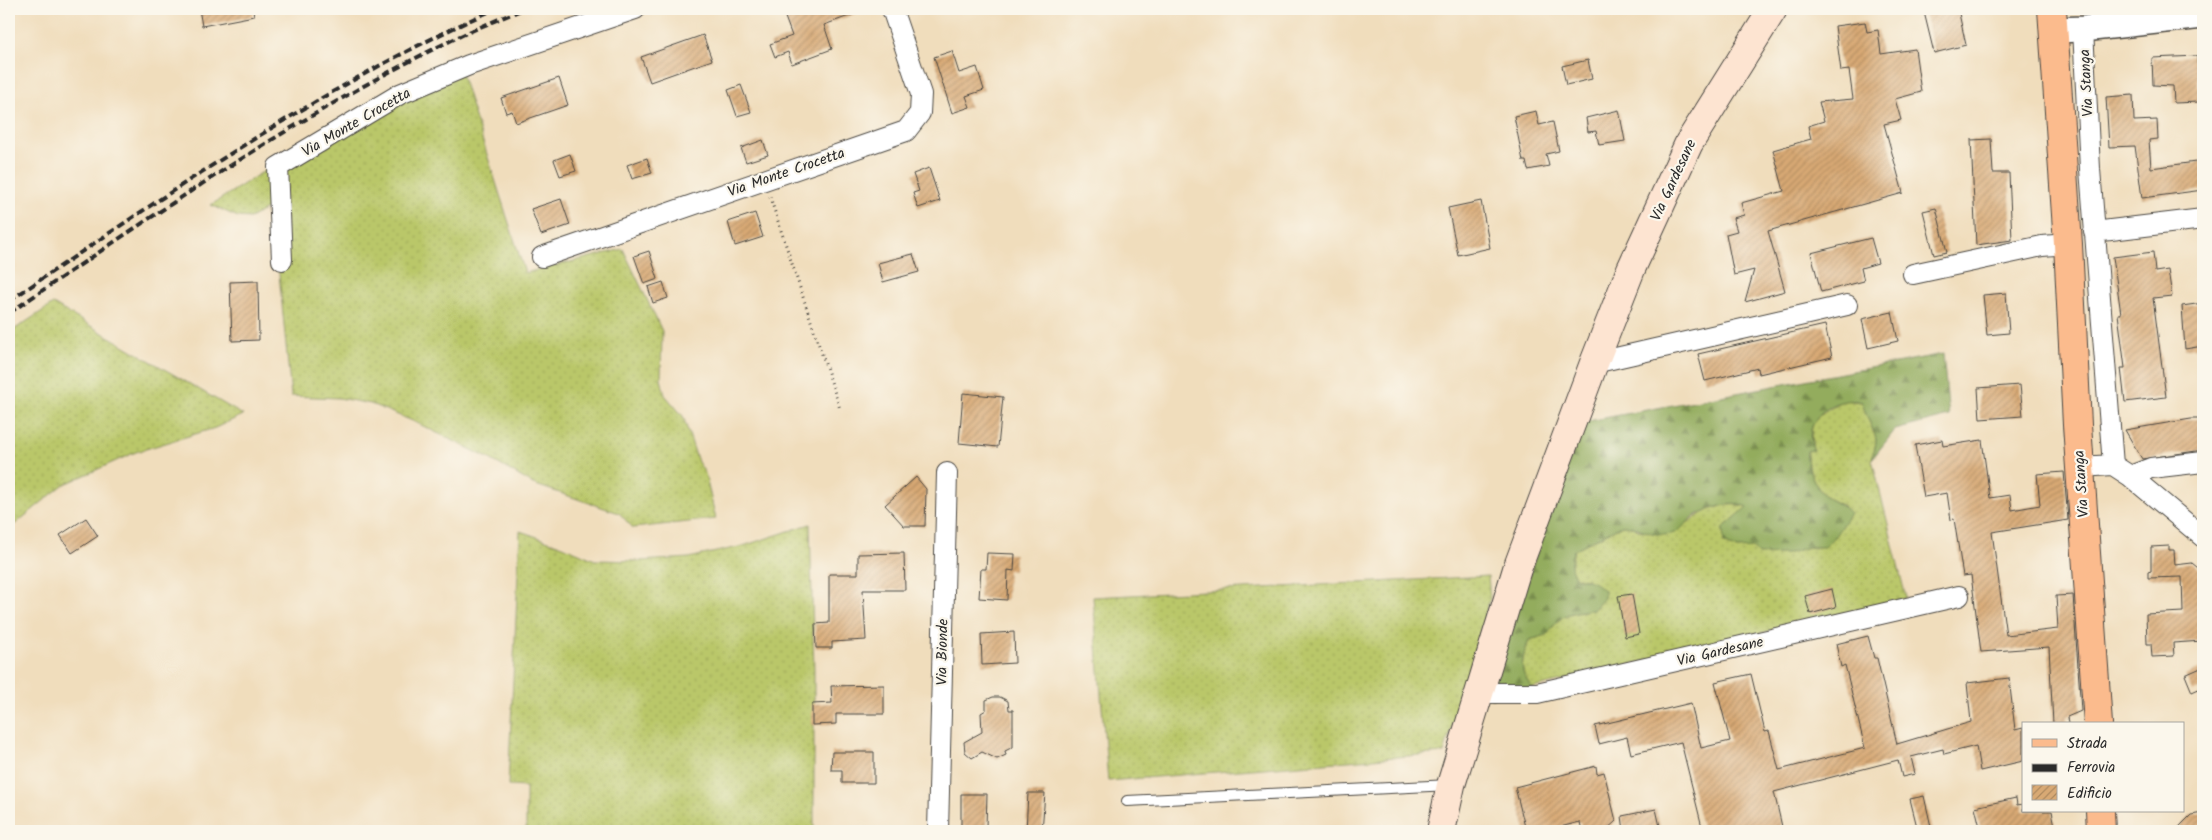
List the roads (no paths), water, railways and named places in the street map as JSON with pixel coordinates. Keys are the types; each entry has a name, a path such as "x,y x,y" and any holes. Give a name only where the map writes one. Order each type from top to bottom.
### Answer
{"main road":[{"name":"Via Gardesane","path":"1441,831 1452,785 1517,569 1631,269 1689,143 1773,9"},
{"name":"Via Stanga","path":"2053,16 2080,467 2098,722"},
{"path":"2100,812 2101,831"}],"street":[{"name":"Via Monte Crocetta","path":"282,260 278,167 400,94 469,65 635,9"},
{"name":"Via Monte Crocetta","path":"542,257 906,130 920,113 921,94 892,9"},
{"path":"2053,16 2083,29 2203,16"},
{"name":"Via Stanga","path":"2083,29 2094,232 2122,470"},
{"path":"2094,232 2203,219"},
{"path":"1913,274 2042,246 2068,244"},
{"path":"1594,363 1847,305"},
{"path":"2080,467 2122,470 2203,462"},
{"path":"2122,470 2203,537"},
{"name":"Via Bionde","path":"938,831 947,473"},
{"name":"Via Gardesane","path":"1480,693 1537,693 1959,596"}],"lane":[{"path":"1128,801 1452,785"}],"railway":[{"path":"9,301 186,182 306,107 431,39 495,9"},
{"path":"9,313 227,168 338,100 462,35 523,9"}]}
